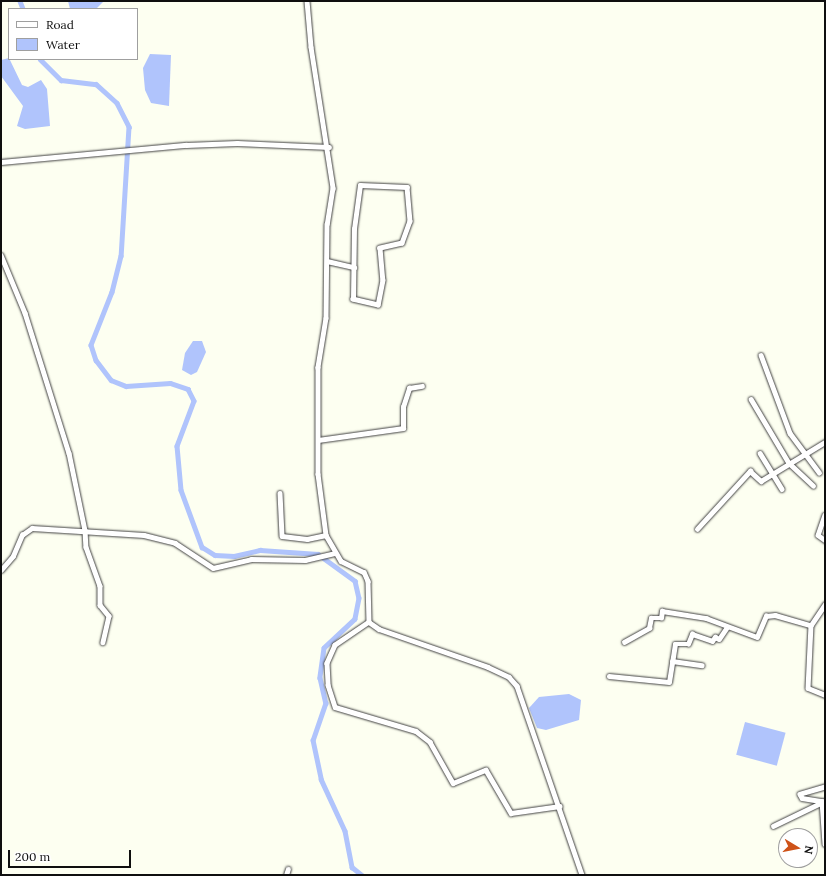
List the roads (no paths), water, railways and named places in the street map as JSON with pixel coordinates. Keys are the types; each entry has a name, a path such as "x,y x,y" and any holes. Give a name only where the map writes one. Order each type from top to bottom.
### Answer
{"street":[{"path":"307,1 311,47 329,148 333,188 327,224 326,318 318,367 318,474 326,535 334,554 341,561 364,572 368,582 369,622"},
{"path":"1,162 63,154 114,152 145,148 237,143 329,148"},
{"path":"360,185 407,187 410,221 402,243 380,248 383,280 378,305 353,299 354,267 360,185"},
{"path":"1,255 20,299 54,402 74,472 86,530 86,547 100,586 100,605 109,616 103,642"},
{"path":"327,261 354,267"},
{"path":"761,355 790,433 803,454 819,472"},
{"path":"318,440 403,428 402,407 409,388 422,386"},
{"path":"752,399 789,463 813,485"},
{"path":"697,529 750,471 761,481 771,473 825,442"},
{"path":"760,453 782,489"},
{"path":"280,493 282,536 307,539 326,535"},
{"path":"825,515 818,535 825,540"},
{"path":"1,570 13,556 22,535 32,528 70,532 86,530 144,535 175,543 213,568 251,559 311,559 334,554"},
{"path":"825,604 811,625 808,688 825,695"},
{"path":"624,642 649,628 651,618 661,618 662,611 706,618 757,637 766,616 775,615 811,625"},
{"path":"369,622 379,629 509,677 517,686 560,806 582,875"},
{"path":"369,622 335,645 327,663 328,685 335,707 416,731 430,742 453,783 486,770 511,813 560,806"},
{"path":"609,676 668,682 675,644 688,644 692,634 712,641 714,637 719,639 727,627"},
{"path":"672,661 702,666"},
{"path":"825,787 800,794 802,798 822,801 825,844"},
{"path":"772,826 825,802"},
{"path":"286,875 288,869"}],"water":[{"path":"68,1 104,1 97,8 70,8"},
{"path":"150,54 171,55 169,106 151,103 145,90 143,68"},
{"path":"8,58 8,60 10,60 22,85 28,87 41,80 47,89 50,126 25,129 17,126 23,106 1,76 1,60"},
{"path":"193,341 202,341 206,352 197,372 191,375 182,370 185,353"},
{"path":"569,694 581,700 579,720 546,730 537,728 529,708 539,697"},
{"path":"745,722 786,733 777,766 736,755"}],"waterway":[{"path":"20,1 23,8"},
{"path":"41,60 61,80 96,84 117,103 129,127 121,256 112,292 91,345 96,360 111,380 126,386 170,383 188,389 194,401 177,446 181,490 202,547 215,555 234,556 260,550 318,554 355,581 359,598 355,619 324,648 320,678 326,703 313,740 321,779 345,831 352,867 362,875"}]}
